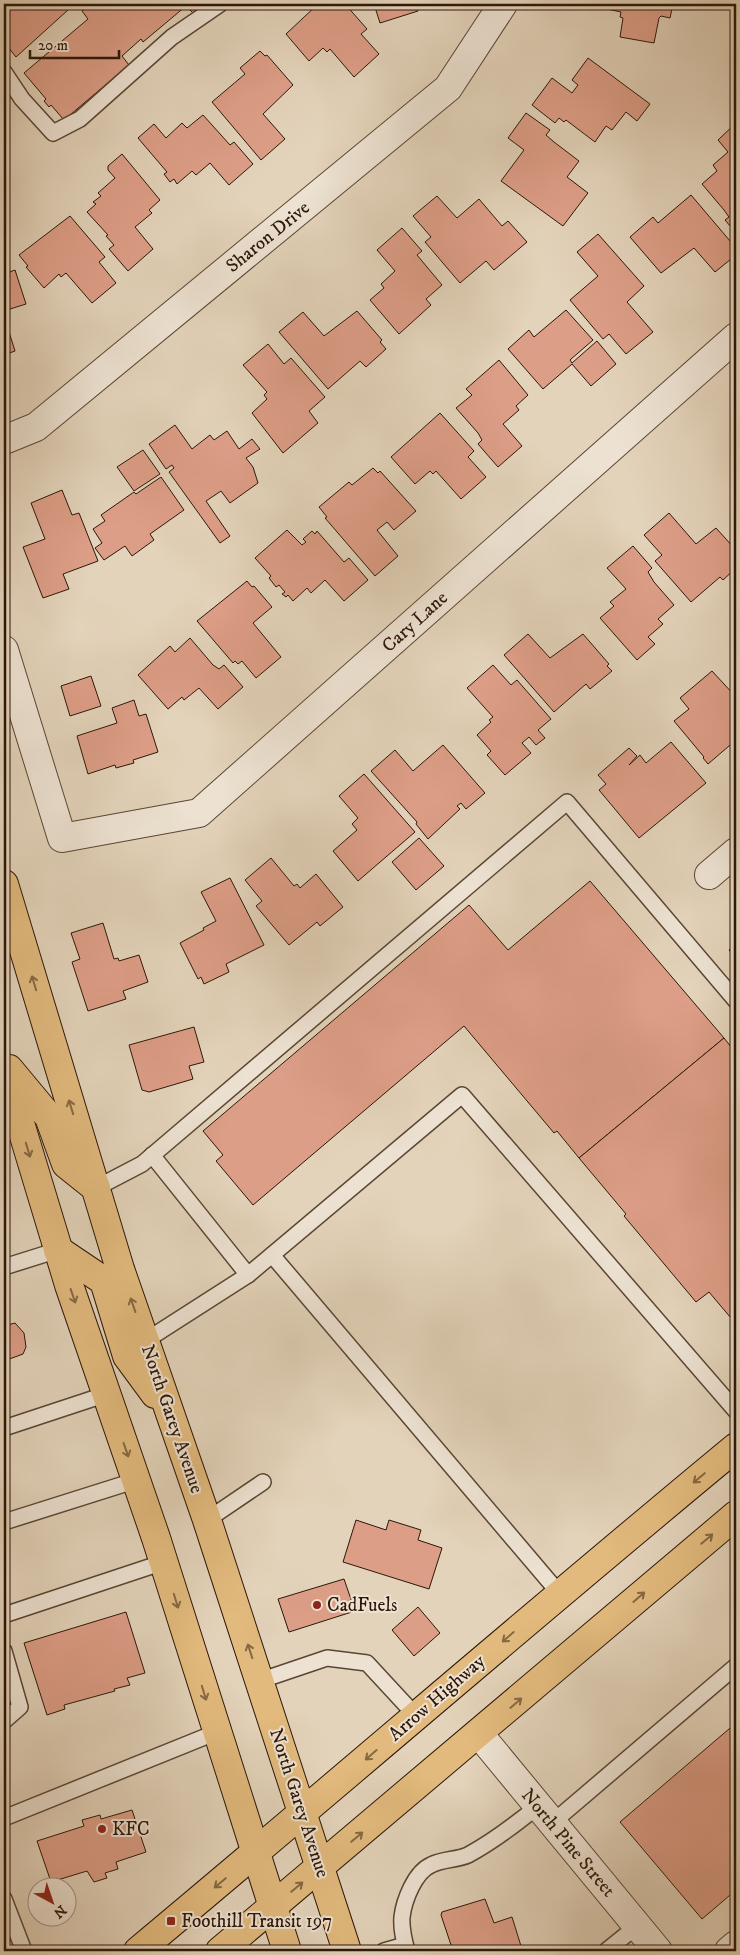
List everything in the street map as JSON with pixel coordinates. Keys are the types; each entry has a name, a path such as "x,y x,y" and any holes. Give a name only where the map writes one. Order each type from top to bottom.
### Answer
{"main road":[{"name":"North Garey Avenue","path":"4,884 96,1188 207,1520 347,1951"},
{"path":"4,1063 49,1117 66,1164 96,1188"},
{"path":"4,1070 11,1121 58,1250 137,1480 287,1951"},
{"path":"58,1250 104,1281 127,1356 172,1417"},
{"name":"Arrow Highway","path":"138,1951 302,1814 559,1593 736,1446"},
{"path":"220,1951 736,1515"}],"street":[{"name":"Sharon Drive","path":"4,440 36,427 448,88 503,4"},
{"name":"Cary Lane","path":"4,650 62,838 199,813 736,338"},
{"path":"709,875 736,852"},
{"name":"North Pine Street","path":"479,1734 658,1951"},
{"path":"730,1951 736,1946"}],"lane":[{"path":"4,72 22,98 53,134 80,119 172,37 220,4"},
{"path":"96,1188 142,1164 567,802 736,1000"},
{"path":"146,1341 248,1275 462,1095 736,1410"},
{"path":"152,1155 248,1275"},
{"path":"4,1267 58,1250"},
{"path":"272,1255 559,1593"},
{"path":"4,1428 106,1394"},
{"path":"4,1522 137,1480"},
{"path":"207,1520 263,1482"},
{"path":"4,1615 164,1562"},
{"path":"4,1651 20,1707 4,1721"},
{"path":"259,1681 327,1658 367,1663 416,1716"},
{"path":"384,1951 406,1948 402,1932 402,1916 409,1894 421,1872 432,1864 466,1856 545,1814 736,1666"},
{"path":"4,1818 217,1732"},
{"path":"4,1899 24,1951"},
{"path":"606,1951 637,1926"}],"building":[{"path":"4,4 63,4 68,10 16,57 4,42"},
{"path":"90,4 204,4 193,13 186,6 143,42 141,39 122,56 129,65 64,120 51,105 49,107 44,101 46,99 24,73 88,19 82,11"},
{"path":"318,4 345,4 367,29 361,34 379,54 354,77 330,49 327,52 323,48 309,61 286,34"},
{"path":"374,4 416,4 418,11 380,23"},
{"path":"583,4 673,4 670,18 661,16 659,18 654,43 620,37 623,18 620,17 621,12"},
{"path":"260,51 265,56 267,55 293,85 263,114 285,139 261,160 212,102 245,74 240,68"},
{"path":"588,58 650,104 637,121 626,112 612,130 606,126 595,142 566,120 564,122 559,118 555,123 532,105 552,78 572,93 578,85 572,80"},
{"path":"526,113 550,130 546,135 579,161 567,177 588,193 563,226 501,181 524,150 508,138"},
{"path":"203,115 230,145 234,142 253,164 229,185 210,163 196,175 192,171 177,184 174,179 170,182 164,174 167,172 138,138 154,124 166,138 182,123 187,128"},
{"path":"735,124 736,233 725,220 729,217 702,184 717,171 713,165 728,152 718,140"},
{"path":"122,154 160,200 149,210 152,213 135,227 153,249 128,271 109,249 114,245 106,236 108,235 87,212 96,204 93,202 101,196 98,193 115,178 108,170 108,166"},
{"path":"691,195 736,248 736,255 715,272 694,248 661,273 630,237 653,217 658,223"},
{"path":"437,196 457,218 479,199 502,226 508,221 527,242 494,270 486,261 460,283 425,242 431,237 413,216"},
{"path":"70,216 105,257 99,262 116,283 92,303 66,273 61,277 59,274 44,288 26,267 28,266 19,255"},
{"path":"402,228 422,251 417,255 442,285 426,299 431,305 399,334 370,300 384,288 381,284 395,271 377,250"},
{"path":"598,234 644,286 627,302 653,332 626,354 609,334 603,339 570,300 598,276 577,252"},
{"path":"15,270 26,304 7,310 9,314 4,316 4,274"},
{"path":"566,310 593,340 570,360 572,363 597,341 616,364 591,386 572,364 543,389 508,349 529,330 534,337"},
{"path":"357,311 382,340 380,342 386,349 366,367 360,361 328,389 279,332 303,312 324,336"},
{"path":"4,316 15,351 4,355"},
{"path":"268,344 284,364 291,358 325,397 309,411 318,423 283,453 252,413 267,399 264,395 267,392 243,365"},
{"path":"499,360 528,395 516,406 519,410 503,424 522,446 498,467 478,444 482,440 478,433 456,408 472,395 466,389"},
{"path":"440,413 474,451 468,457 486,477 461,499 436,471 433,474 430,471 415,484 391,457"},
{"path":"175,425 192,449 210,435 214,440 227,431 239,449 252,439 260,449 246,458 253,467 258,483 230,503 221,491 206,501 230,536 220,543 169,472 174,468 172,465 166,469 149,444"},
{"path":"143,450 160,474 134,491 117,467"},
{"path":"373,468 378,473 380,471 416,511 394,530 387,522 377,530 398,556 375,576 325,518 327,517 319,507 349,482 352,485"},
{"path":"161,477 184,510 150,534 154,540 132,556 125,546 104,560 95,548 102,543 93,529 105,521 101,515 134,492 136,494"},
{"path":"62,490 72,515 79,513 98,561 63,574 69,589 43,598 23,547 45,539 31,503"},
{"path":"669,513 696,544 716,528 735,549 732,551 736,555 736,568 723,580 720,577 691,602 655,561 662,555 644,535"},
{"path":"287,530 302,545 306,542 303,539 312,531 315,534 317,531 344,562 349,558 368,580 344,601 325,580 311,593 307,588 293,601 288,595 286,597 282,594 285,592 279,585 276,587 269,578 271,576 255,558"},
{"path":"633,546 652,568 648,572 654,582 674,605 658,619 663,624 648,637 655,644 637,660 600,618 614,606 610,602 626,589 607,568"},
{"path":"247,581 252,587 254,586 272,607 253,623 281,657 256,678 242,661 238,664 235,661 233,663 197,621"},
{"path":"528,634 550,658 583,634 609,664 607,666 612,671 590,689 586,684 554,712 504,655"},
{"path":"190,638 213,665 219,669 224,665 243,687 218,709 199,688 184,700 182,697 168,709 138,675 170,646 175,652"},
{"path":"493,665 511,685 517,680 551,719 538,730 545,738 536,745 529,737 522,743 531,753 505,775 487,755 491,751 477,735 491,722 489,720 493,717 467,688"},
{"path":"712,671 736,697 736,740 708,764 674,721 689,709 680,698"},
{"path":"91,676 101,706 70,716 61,686"},
{"path":"134,700 139,716 146,714 158,752 133,760 134,763 116,768 115,765 88,774 77,736 117,723 112,708"},
{"path":"671,742 706,783 639,838 599,790 606,784 598,775 629,748 637,756 629,765 640,755 646,763"},
{"path":"443,745 485,793 466,809 461,803 457,806 460,809 428,839 416,824 417,822 371,771 395,750 413,771"},
{"path":"364,774 415,832 358,881 333,851 357,830 352,824 358,818 339,796"},
{"path":"419,838 444,866 416,890 392,862"},
{"path":"271,858 294,886 297,884 300,888 316,874 343,907 320,926 317,922 289,945 256,906 262,901 245,880"},
{"path":"230,878 264,945 226,964 229,972 204,984 201,977 198,979 180,943 216,921 201,892"},
{"path":"590,881 724,1038 579,1158 557,1131 554,1133 464,1026 253,1205 216,1161 223,1155 203,1131 469,905 508,950"},
{"path":"103,923 114,959 118,958 119,961 139,955 148,982 123,991 126,999 88,1011 72,962 80,959 71,933"},
{"path":"736,944 736,958 729,950"},
{"path":"194,1027 204,1062 189,1066 193,1079 149,1092 142,1090 129,1045"},
{"path":"724,1038 736,1053 736,1324 709,1292 696,1302 624,1216 626,1214 579,1158"},
{"path":"15,1323 24,1333 26,1347 23,1354 4,1361 4,1326"},
{"path":"356,1520 386,1530 389,1520 421,1530 418,1540 442,1548 429,1589 343,1562"},
{"name":"CadFuels","path":"344,1579 355,1611 289,1632 278,1599"},
{"path":"418,1607 440,1633 414,1656 392,1630"},
{"path":"126,1612 145,1673 127,1678 130,1685 64,1705 65,1709 47,1715 24,1643"},
{"path":"736,1723 736,1890 702,1919 620,1822"},
{"path":"132,1810 146,1852 116,1862 118,1869 105,1873 107,1878 94,1882 87,1871 64,1878 50,1878 37,1841 84,1826 82,1820 100,1815 101,1819"},
{"path":"485,1899 494,1923 512,1917 521,1946 507,1951 453,1951 441,1915 442,1912"}],"place":[{"name":"CadFuels","path":"317,1605"},
{"name":"KFC","path":"102,1829"},
{"name":"Foothill Transit 197","path":"171,1921"}]}
